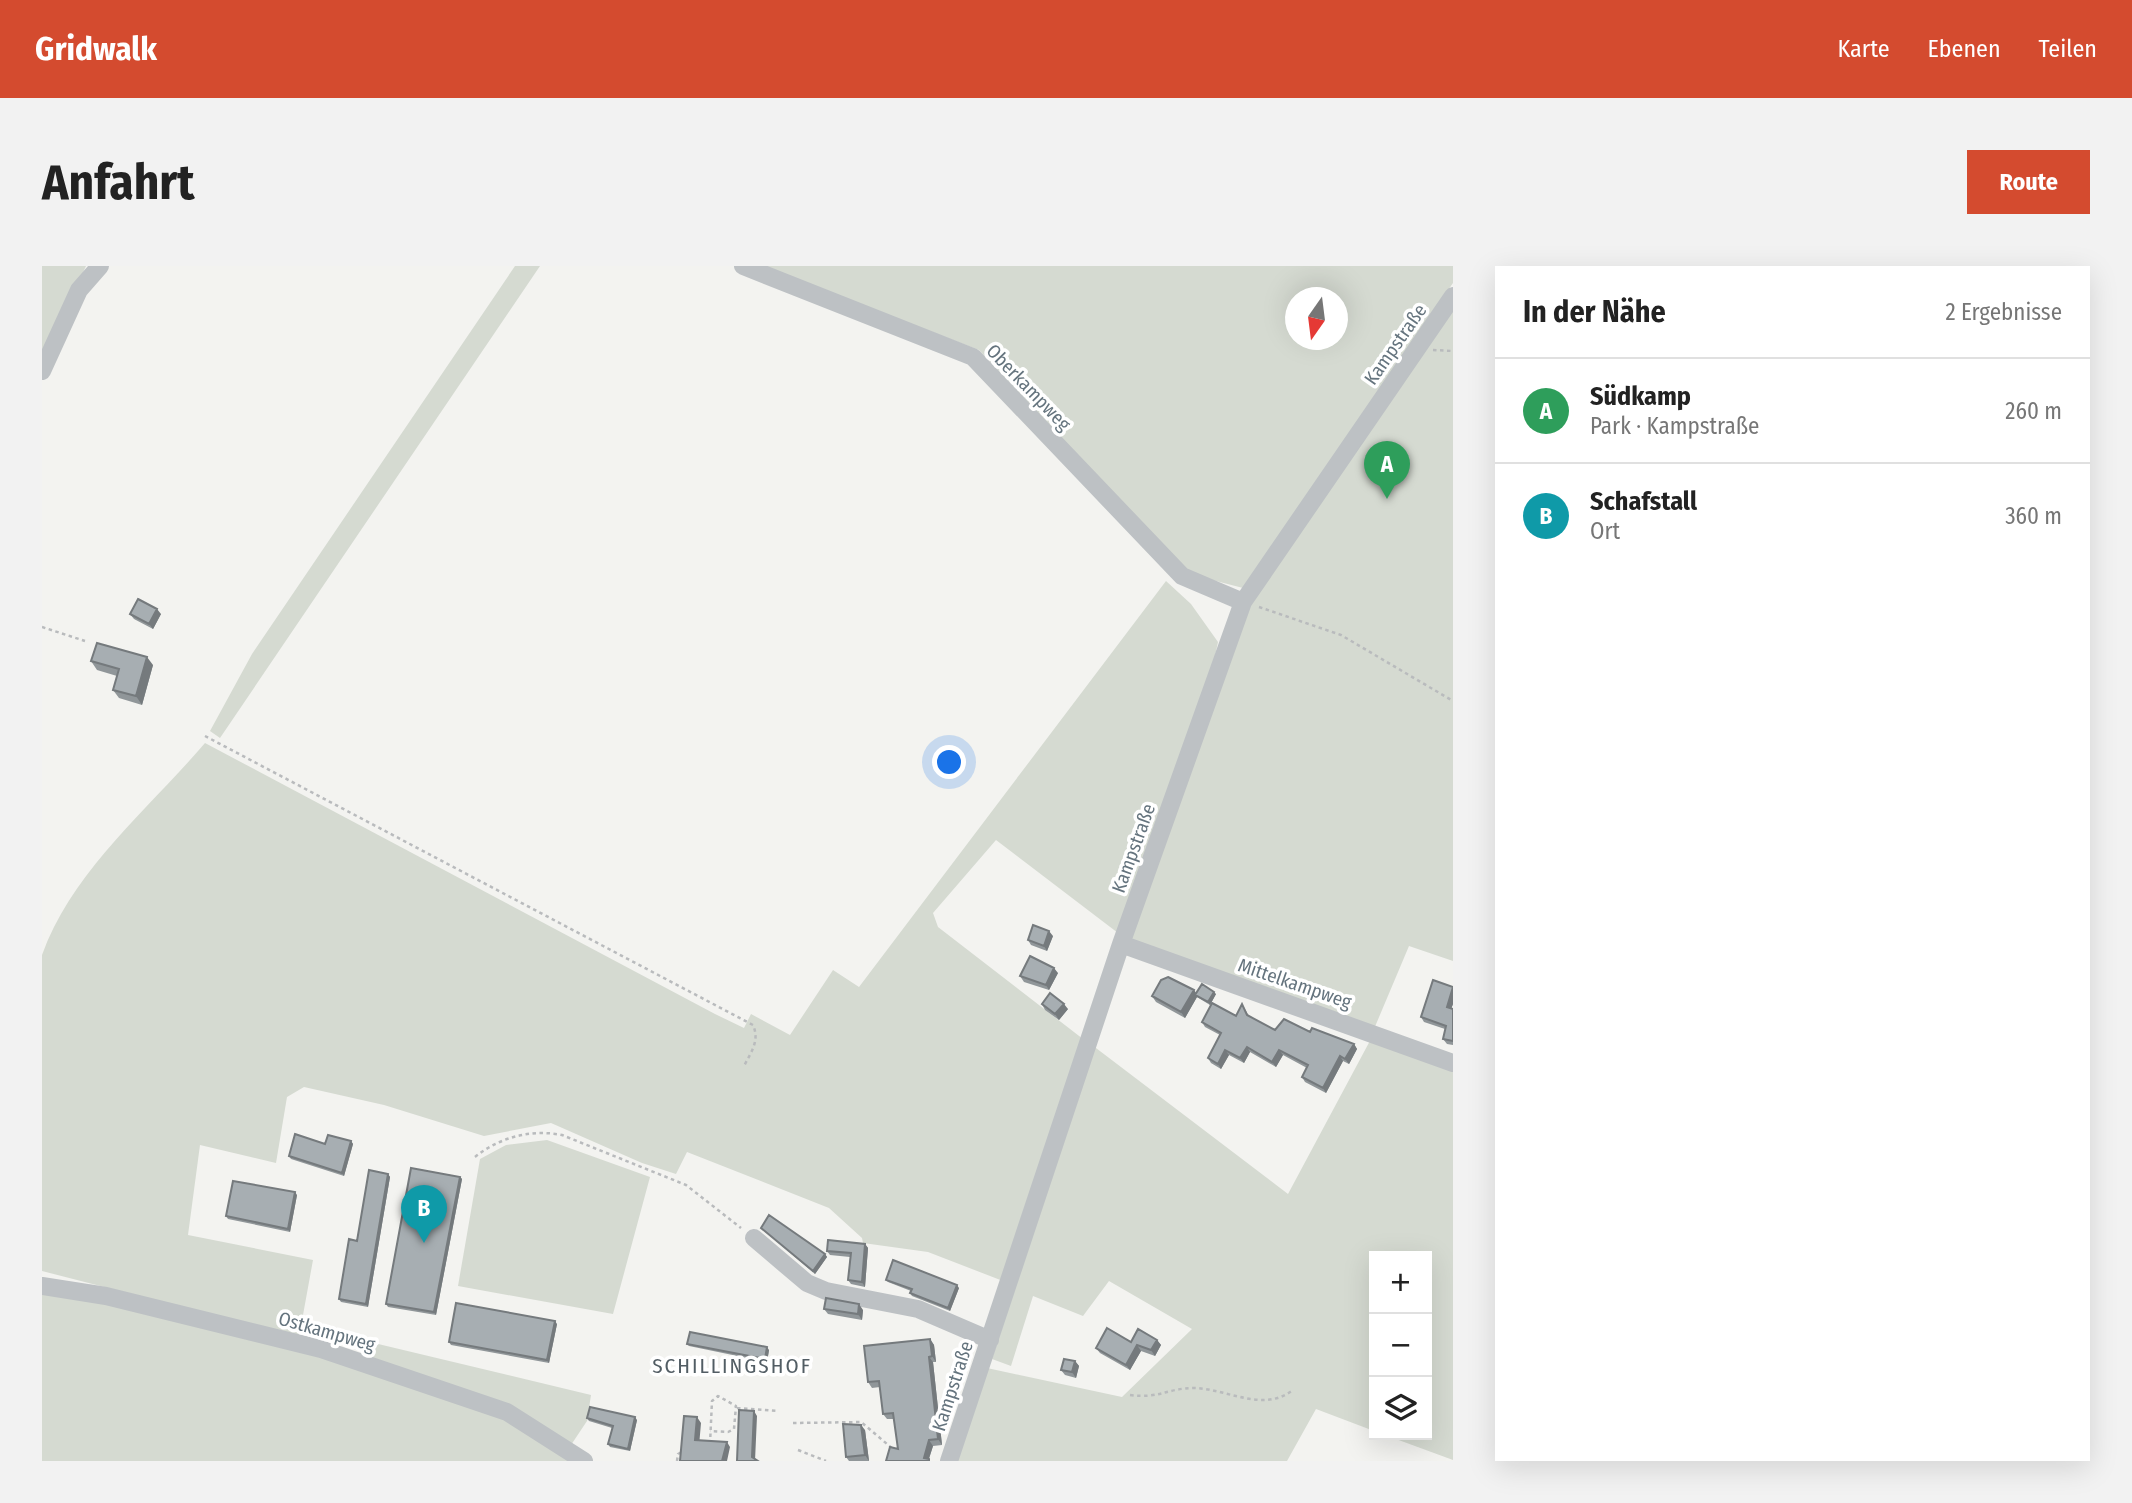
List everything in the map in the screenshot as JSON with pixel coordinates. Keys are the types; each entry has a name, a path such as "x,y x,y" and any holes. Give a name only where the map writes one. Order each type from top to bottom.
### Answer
{"street":[{"path":"42,371 79,290 100,266"},
{"name":"Oberkampweg","path":"743,266 973,357 1182,576 1243,602"},
{"name":"Kampstraße","path":"949,1461 1121,944 1243,602 1453,296"},
{"name":"Mittelkampweg","path":"1121,944 1453,1063"},
{"path":"754,1238 807,1283 826,1291 918,1308 990,1340"},
{"name":"Ostkampweg","path":"42,1286 66,1287 117,1298 332,1353 507,1412 584,1461"}],"path":[{"path":"1243,602 1341,635 1453,701"},
{"path":"42,627 85,641"},
{"path":"205,736 753,1025 757,1034 755,1045 744,1066"},
{"path":"475,1157 492,1143 517,1136 544,1132 562,1135 686,1185 754,1238"},
{"path":"1130,1395 1161,1396 1173,1390 1195,1388 1263,1401 1281,1399 1293,1390"},
{"path":"708,1452 712,1401 715,1397 718,1396 737,1408 778,1411"},
{"path":"710,1431 727,1432 734,1429 737,1408"},
{"path":"793,1423 865,1423 894,1447 890,1454"},
{"path":"798,1450 826,1461"},
{"path":"677,1461 681,1452 693,1453"}],"shaded area":[{"path":"42,266 86,266 42,361"},
{"path":"515,266 540,266 220,738 210,731 252,654"},
{"path":"760,266 1453,266 1453,283 1243,588 1189,574 979,350"},
{"path":"1453,308 1453,961 1409,946 1374,1029 1126,946 1254,591"},
{"path":"1166,581 1191,604 1218,642 1209,684 1118,933 996,840 933,913 938,927 1083,1039 1003,1281 928,1252 863,1243 862,1238 829,1208 687,1152 676,1174 642,1163 551,1123 484,1136 384,1105 304,1087 287,1097 276,1163 200,1145 188,1235 313,1260 299,1337 42,1271 42,955 72,896 92,868 205,743 715,1014 744,1028 751,1014 790,1035 833,970 859,987"},
{"path":"1372,1037 1453,1063 1453,1460 1399,1440 1432,1440 1432,1251 1369,1251 1369,1429 1316,1409 1287,1461 956,1461 987,1368 1122,1397 1192,1329 1109,1281 1083,1316 1033,1296 1011,1366 992,1359 1092,1045 1288,1194"},
{"path":"547,1140 650,1177 613,1314 458,1286 480,1159 506,1145"},
{"path":"42,1291 68,1293 279,1344 505,1415 578,1461 42,1461"},
{"path":"374,1343 591,1395 587,1421 571,1445 367,1356"}],"building":[{"path":"138,599 157,609 149,624 130,614"},
{"path":"97,643 147,657 136,696 113,690 119,669 91,661"},
{"path":"1033,925 1049,931 1044,946 1028,940"},
{"path":"1030,956 1054,968 1046,985 1020,976"},
{"path":"1168,977 1194,990 1181,1012 1152,996 1161,980"},
{"path":"1433,980 1453,987 1447,1007 1453,1009 1453,1041 1443,1039 1446,1026 1421,1017"},
{"path":"1202,984 1214,992 1208,1002 1195,995"},
{"path":"1050,993 1064,1004 1055,1014 1042,1004"},
{"path":"1212,1003 1236,1016 1242,1004 1247,1015 1275,1030 1284,1019 1310,1032 1312,1028 1354,1044 1345,1059 1340,1056 1323,1088 1302,1077 1308,1065 1279,1050 1272,1062 1247,1047 1240,1058 1225,1050 1218,1064 1208,1058 1221,1033 1202,1022"},
{"path":"295,1134 325,1144 328,1135 351,1141 342,1173 289,1156"},
{"path":"411,1168 460,1177 434,1312 386,1304"},
{"path":"369,1170 388,1174 366,1304 339,1299 349,1239 357,1241"},
{"path":"233,1181 295,1192 288,1229 226,1216"},
{"path":"769,1215 825,1254 813,1271 761,1228"},
{"path":"828,1240 865,1244 862,1282 848,1280 851,1253 827,1251"},
{"path":"893,1260 957,1285 948,1308 910,1293 912,1289 886,1280"},
{"path":"826,1298 859,1304 858,1314 824,1309"},
{"path":"456,1303 555,1321 547,1360 449,1342"},
{"path":"1107,1328 1131,1342 1138,1329 1157,1340 1151,1350 1137,1345 1126,1365 1096,1348"},
{"path":"690,1332 767,1347 765,1359 687,1344"},
{"path":"930,1339 932,1356 929,1357 938,1439 929,1440 924,1458 929,1461 886,1461 890,1447 898,1449 893,1413 883,1414 879,1381 868,1382 864,1346"},
{"path":"1064,1359 1075,1361 1072,1372 1061,1370"},
{"path":"590,1407 635,1417 628,1449 608,1444 613,1426 587,1418"},
{"path":"739,1410 754,1411 752,1457 758,1461 737,1461"},
{"path":"684,1416 697,1417 695,1440 727,1442 722,1461 680,1461"},
{"path":"843,1424 861,1425 865,1455 846,1457"}],"place":[{"name":"Südkamp","path":"1387,499"},
{"name":"Schafstall","path":"424,1243"}],"district":[{"name":"SCHILLINGSHOF","path":"732,1366"}]}
